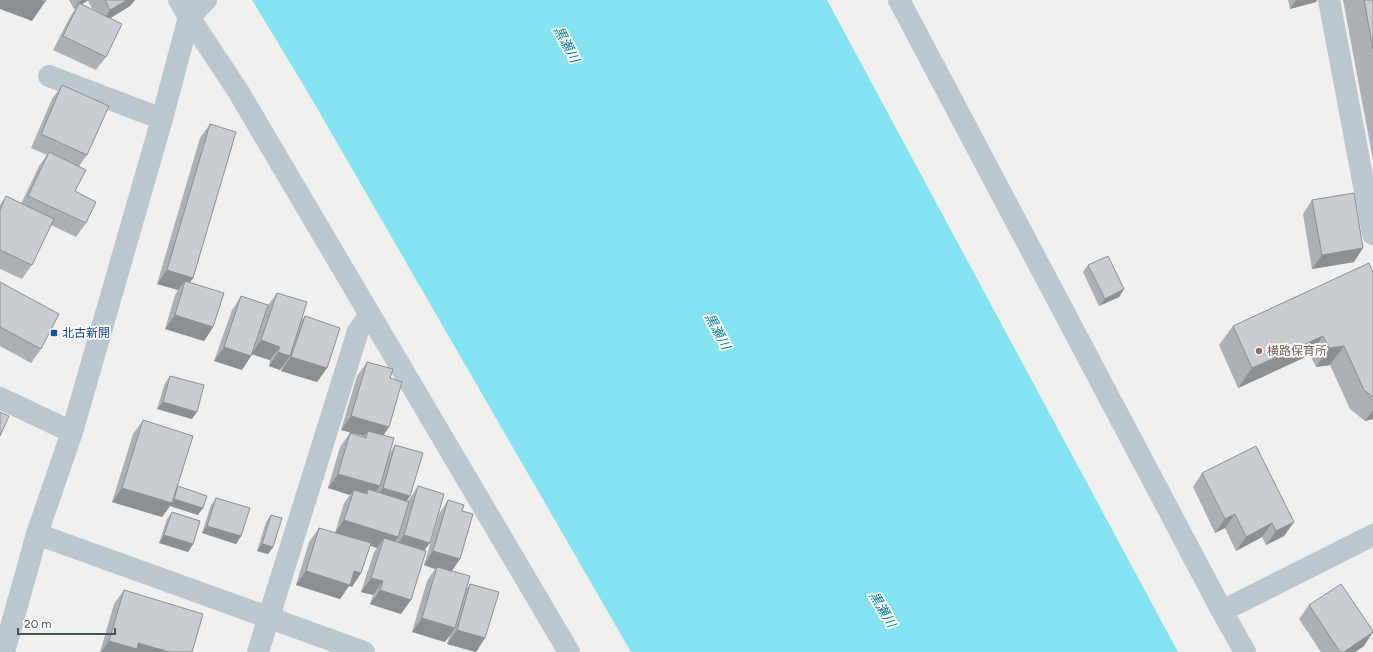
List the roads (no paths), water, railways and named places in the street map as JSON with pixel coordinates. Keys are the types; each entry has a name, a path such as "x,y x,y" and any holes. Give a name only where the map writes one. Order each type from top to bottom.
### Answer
{"street":[{"path":"184,9 206,0"},
{"path":"899,0 1245,652"},
{"path":"1330,0 1373,234"},
{"path":"4,641 37,534 72,432 162,119 184,9"},
{"path":"184,9 238,91 569,652"},
{"path":"49,76 162,119"},
{"path":"258,652 358,331 370,315"},
{"path":"0,398 72,432"},
{"path":"37,534 364,652"},
{"path":"1222,611 1373,535"}],"water":[{"name":"黒瀬川","path":"252,0 827,0 1178,652 631,652 310,96"}],"place":[{"name":"北古新開","path":"54,333"},
{"name":"横路保育所","path":"1259,351"}]}
